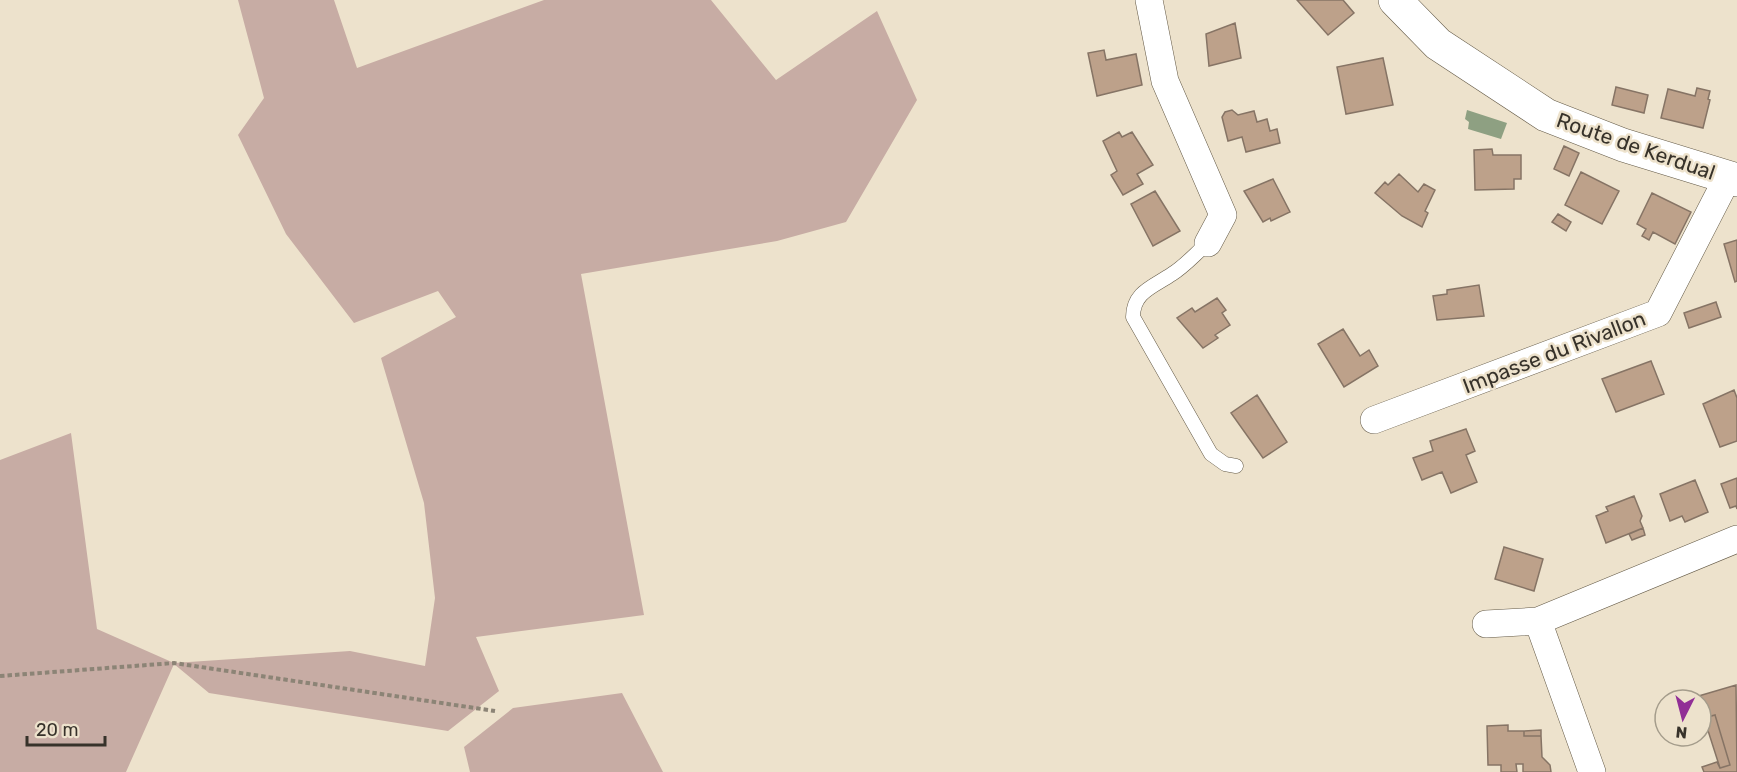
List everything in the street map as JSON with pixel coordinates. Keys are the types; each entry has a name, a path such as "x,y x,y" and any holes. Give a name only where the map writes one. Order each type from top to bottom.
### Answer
{"street":[{"path":"1149,0 1165,81 1223,215 1208,243"},
{"name":"Route de Kerdual","path":"1395,0 1438,44 1546,115 1623,145 1733,178"},
{"name":"Impasse du Rivallon","path":"1374,420 1658,313 1733,178"},
{"path":"1486,624 1538,621 1737,539"},
{"path":"1538,621 1592,772"}],"lane":[{"path":"1208,243 1173,274 1146,289 1133,305 1133,317 1211,454 1225,464 1236,466"}],"path":[{"path":"0,676 174,663 495,711"}],"shaded area":[{"path":"238,0 334,0 357,68 544,0 711,0 776,80 877,11 917,100 846,222 777,241 581,274 644,615 476,637 499,691 448,731 209,693 174,664 126,772 0,772 0,460 71,433 97,629 174,663 350,651 425,666 435,598 424,503 381,358 456,317 438,291 354,323 286,234 238,135 264,98"},
{"path":"1467,110 1507,123 1501,139 1468,129 1469,122 1465,119"},
{"path":"622,693 663,772 470,772 464,747 513,708"}],"building":[{"path":"1297,0 1343,0 1354,13 1328,35"},
{"path":"1235,23 1241,58 1209,66 1206,34"},
{"path":"1104,50 1106,60 1136,54 1142,85 1097,96 1088,53"},
{"path":"1383,58 1393,105 1346,114 1337,67"},
{"path":"1616,87 1648,95 1644,113 1612,105"},
{"path":"1697,88 1710,91 1703,128 1661,118 1668,89 1695,96"},
{"path":"1232,110 1238,115 1254,111 1257,122 1267,119 1270,131 1277,129 1280,143 1246,152 1242,137 1228,141 1222,117 1225,112"},
{"path":"1119,132 1122,137 1132,132 1153,165 1137,174 1143,184 1123,195 1111,175 1117,171 1103,141"},
{"path":"1564,146 1579,153 1569,176 1554,169"},
{"path":"1492,149 1493,155 1521,155 1521,179 1514,179 1514,189 1475,190 1474,150"},
{"path":"1581,172 1619,191 1602,224 1565,205"},
{"path":"1399,174 1418,192 1424,184 1435,190 1425,211 1428,213 1422,227 1402,216 1375,193 1385,182 1388,185"},
{"path":"1273,179 1290,212 1271,221 1270,218 1263,222 1244,191"},
{"path":"1155,191 1180,231 1153,246 1131,204"},
{"path":"1652,193 1691,212 1675,244 1653,232 1649,240 1642,236 1646,229 1637,224"},
{"path":"1558,214 1571,222 1566,231 1552,222"},
{"path":"1737,240 1737,281 1735,282 1724,244"},
{"path":"1479,285 1484,316 1437,320 1433,296 1447,294 1447,290"},
{"path":"1217,298 1226,310 1222,313 1230,325 1215,335 1218,338 1203,348 1177,318 1192,308 1195,312"},
{"path":"1716,302 1721,317 1689,328 1684,313"},
{"path":"1343,329 1360,356 1369,350 1378,366 1344,387 1318,344"},
{"path":"1651,361 1664,394 1616,412 1602,379"},
{"path":"1734,390 1737,398 1737,441 1720,447 1703,404"},
{"path":"1257,395 1287,442 1263,458 1231,413"},
{"path":"1466,429 1475,451 1466,455 1477,482 1451,493 1442,472 1422,480 1413,458 1433,451 1430,441"},
{"path":"1737,478 1737,509 1736,506 1730,508 1721,484"},
{"path":"1695,480 1708,512 1685,522 1682,516 1670,521 1660,494"},
{"path":"1634,496 1642,516 1640,521 1643,528 1606,543 1596,516 1608,511 1606,507"},
{"path":"1643,528 1645,535 1632,540 1629,534"},
{"path":"1504,547 1543,559 1534,591 1495,579"},
{"path":"1736,685 1737,772 1704,772 1702,767 1717,762 1720,768 1730,765 1715,715 1713,716 1713,692"},
{"path":"1715,715 1730,765 1720,768 1713,746 1713,716"},
{"path":"1508,725 1508,731 1524,731 1524,736 1541,736 1542,757 1550,765 1551,772 1523,772 1523,764 1516,764 1517,772 1501,772 1501,765 1488,765 1487,726"},
{"path":"1541,730 1541,736 1524,736 1524,731"}]}
